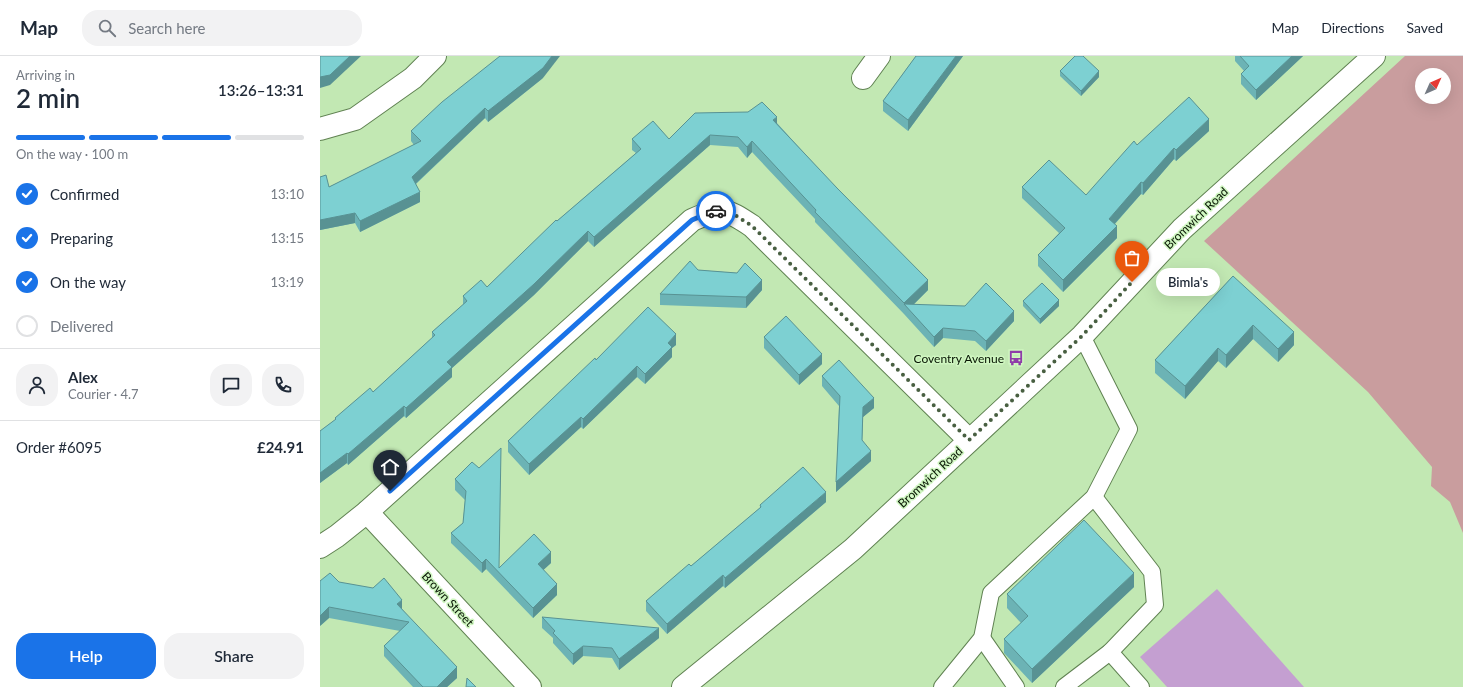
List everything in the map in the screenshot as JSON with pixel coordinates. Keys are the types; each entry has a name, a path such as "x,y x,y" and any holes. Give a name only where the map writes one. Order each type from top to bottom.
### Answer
{"street":[{"path":"320,129 355,119 413,78 435,56"},
{"path":"863,78 879,56"},
{"name":"Bromwich Road","path":"683,687 853,549 1082,336 1182,229 1374,56"},
{"path":"320,547 337,536 367,512 692,220 713,211 732,213 752,226 969,440"},
{"name":"Brown Street","path":"367,512 530,687"}],"lane":[{"path":"942,687 982,638 991,593 1094,497 1129,429 1082,336"},
{"path":"1064,687 1110,652 1155,605 1152,572 1094,497"},
{"path":"982,638 1016,687"},
{"path":"1110,652 1141,687"}],"shaded area":[{"path":"1405,56 1463,56 1463,533 1450,502 1431,486 1432,467 1368,392 1204,241"},
{"path":"1217,589 1304,687 1167,687 1140,657"}],"building":[{"path":"320,56 350,56 330,75 320,77"},
{"path":"500,56 552,56 543,68 488,111 485,108 412,177 420,192 360,221 355,213 320,220 320,177 326,175 329,187 421,141 411,131 442,102"},
{"path":"916,56 956,56 908,120 883,101"},
{"path":"1075,56 1083,56 1099,71 1081,91 1060,71"},
{"path":"1240,56 1292,56 1256,90 1241,74 1249,66"},
{"path":"1189,97 1209,119 1176,150 1174,148 1143,183 1141,182 1109,219 1117,226 1063,280 1038,255 1065,228 1022,187 1049,160 1086,195 1134,141 1137,145"},
{"path":"762,102 777,117 773,120 837,188 928,280 904,303 815,212 816,210 752,141 747,147 738,137 710,135 594,237 588,231 534,284 447,362 452,367 406,408 404,406 348,454 347,453 320,473 320,431 336,419 335,418 370,388 373,392 435,335 432,332 467,301 463,296 481,280 487,287 556,220 557,221 641,149 632,139 653,121 669,139 695,113 748,112"},
{"path":"690,261 698,270 737,273 745,263 762,280 746,297 660,294"},
{"path":"1233,276 1294,332 1278,349 1253,325 1226,355 1218,348 1185,386 1155,360"},
{"path":"986,283 1014,311 986,341 975,331 943,328 934,337 904,304 965,306"},
{"path":"1042,283 1059,300 1040,319 1023,301"},
{"path":"648,307 676,334 668,343 672,347 645,374 637,366 583,419 581,417 529,464 508,441 595,358 596,360"},
{"path":"786,316 822,354 799,375 764,337"},
{"path":"839,360 874,398 863,407 862,440 871,451 836,482 840,396 822,376"},
{"path":"501,448 499,568 534,534 551,552 538,564 557,584 533,608 486,559 482,563 451,533 463,523 466,491 455,479 472,462 479,468"},
{"path":"803,467 826,492 725,578 723,575 667,624 646,601 689,564 691,566 761,507 760,505"},
{"path":"1084,520 1134,573 1032,669 1004,639 1028,616 1007,594"},
{"path":"330,573 339,582 373,588 384,578 402,600 397,604 457,667 437,687 423,687 384,646 409,622 329,607 320,616 320,581"},
{"path":"542,617 659,628 619,659 612,648 583,646 573,654 553,633 555,631"},
{"path":"467,678 476,687 466,687"}],"way so far":[{"path":"716,211 732,213 752,226 969,440 1082,336 1132,282"}],"place":[{"name":"Bimla's","path":"1132,282"},
{"name":"Coventry Avenue","path":"1016,358"}],"route":[{"path":"390,491 692,220 716,211"}]}
